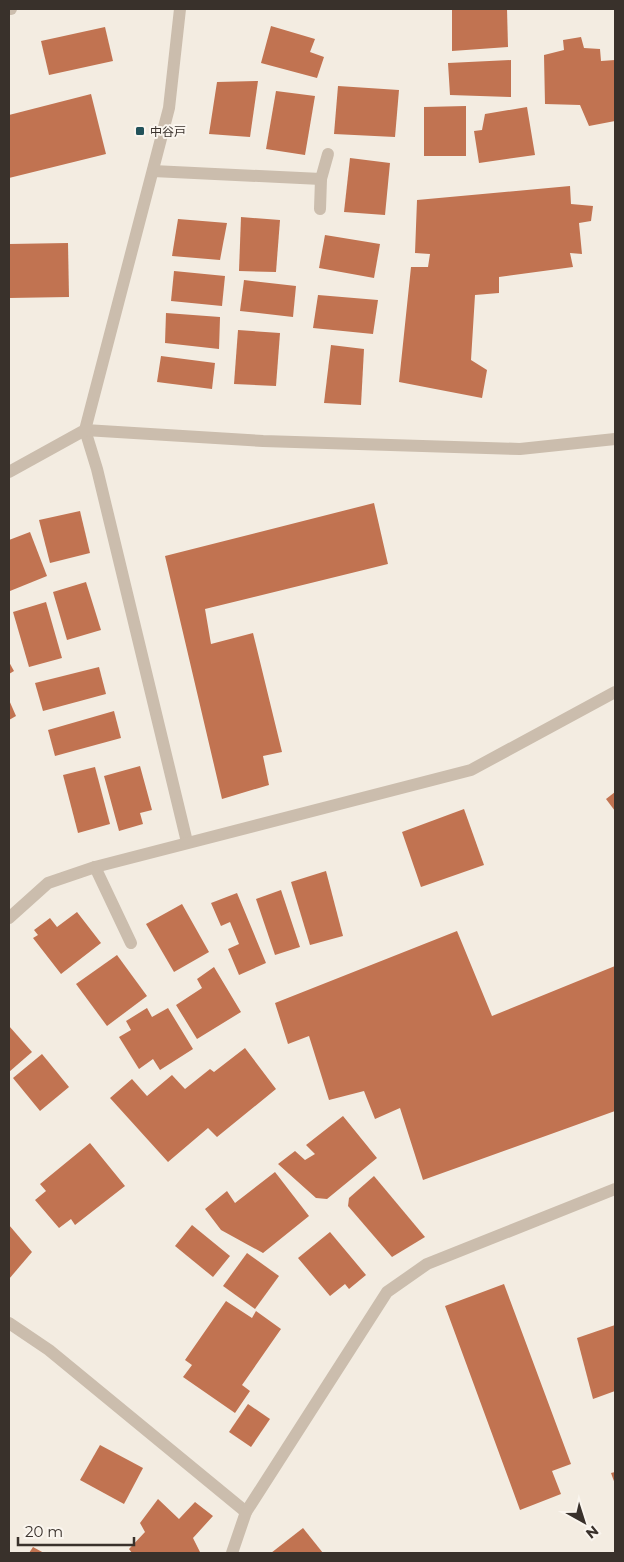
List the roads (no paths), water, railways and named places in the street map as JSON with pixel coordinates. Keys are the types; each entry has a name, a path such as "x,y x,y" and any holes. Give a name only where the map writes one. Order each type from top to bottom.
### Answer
{"street":[{"path":"180,9 170,108 85,430 99,478 186,842"},
{"path":"320,209 321,179 328,154"},
{"path":"153,171 321,179"},
{"path":"9,472 85,430 264,441 520,449 615,439"},
{"path":"9,918 48,883 95,867 470,770 615,692"},
{"path":"95,867 131,943"},
{"path":"232,1553 246,1512 387,1292 428,1264 615,1189"},
{"path":"9,1323 49,1350 246,1512"}],"place":[{"name":"中谷戸","path":"140,131"}]}
